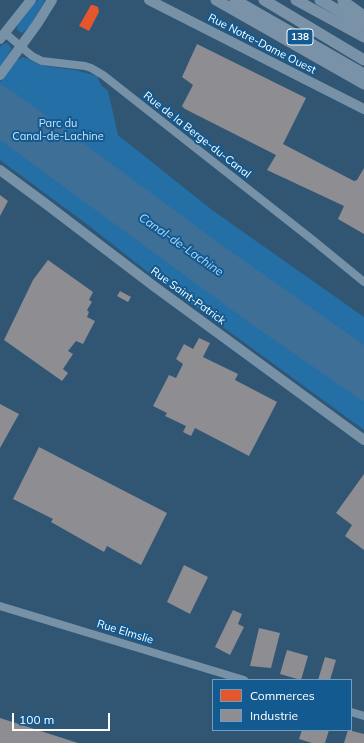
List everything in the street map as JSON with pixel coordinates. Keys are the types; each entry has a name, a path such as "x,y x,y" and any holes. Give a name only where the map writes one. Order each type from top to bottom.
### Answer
{"highway":[{"path":"216,0 364,84"},
{"name":"138","path":"235,0 364,74"},
{"path":"264,0 364,60"},
{"path":"296,0 364,37"},
{"path":"320,0 364,25"},
{"path":"342,1 364,16"}],"main road":[{"path":"3,36 31,0"},
{"path":"0,75 52,0"},
{"name":"Rue Notre-Dame Ouest","path":"149,0 364,109"},
{"path":"342,1 364,9"},
{"name":"Rue Saint-Patrick","path":"0,170 155,287 364,440"}],"street":[{"name":"Rue de la Berge-du-Canal","path":"3,36 21,46 42,61 85,66 103,75 364,282"},
{"name":"Rue Elmslie","path":"0,606 241,679"},
{"path":"352,712 364,716"}],"green space":[{"path":"38,0 45,0 30,26 22,33 20,32 17,29 18,24"},
{"path":"7,43 11,47 11,50 0,68 0,47"},
{"name":"Parc du Canal-de-Lachine","path":"23,57 44,66 75,70 97,76 101,85 108,91 118,135 212,210 364,317 364,430 149,273 88,225 0,160 0,82 15,61"}],"water":[{"name":"Canal-de-Lachine","path":"0,84 63,128 216,241 364,345 364,402 247,321 0,140"}],"building: Commerces":[{"path":"91,5 98,7 99,12 89,31 79,26"}],"building: Industrie":[{"path":"197,44 306,98 283,144 354,181 357,180 364,168 364,234 338,219 344,206 267,170 276,155 185,109 182,106 193,85 182,77"},
{"path":"0,195 8,201 0,216"},
{"path":"48,260 93,292 89,300 92,302 87,310 89,312 87,317 95,321 83,344 76,341 68,351 73,354 63,369 68,373 62,381 4,340 33,280"},
{"path":"120,291 131,297 128,302 117,296"},
{"path":"199,338 210,343 203,357 238,374 235,380 277,402 249,456 195,428 191,436 183,432 186,426 165,416 167,413 153,406 169,375 176,378 183,364 176,359 184,344 193,349"},
{"path":"0,404 19,414 0,448"},
{"path":"39,447 167,513 141,565 107,546 104,552 51,522 53,519 13,499"},
{"path":"364,474 364,550 345,536 352,525 336,513"},
{"path":"184,565 208,577 190,614 167,602"},
{"path":"233,610 242,614 238,624 244,627 230,655 215,647"},
{"path":"259,628 280,633 271,668 250,666"},
{"path":"287,650 308,656 301,679 280,674"},
{"path":"325,657 336,660 330,679 318,679"},
{"path":"0,718 78,743 0,743"},
{"path":"302,731 329,731 325,743 312,743 299,739"},
{"path":"348,731 364,734 364,743 344,743"}]}
